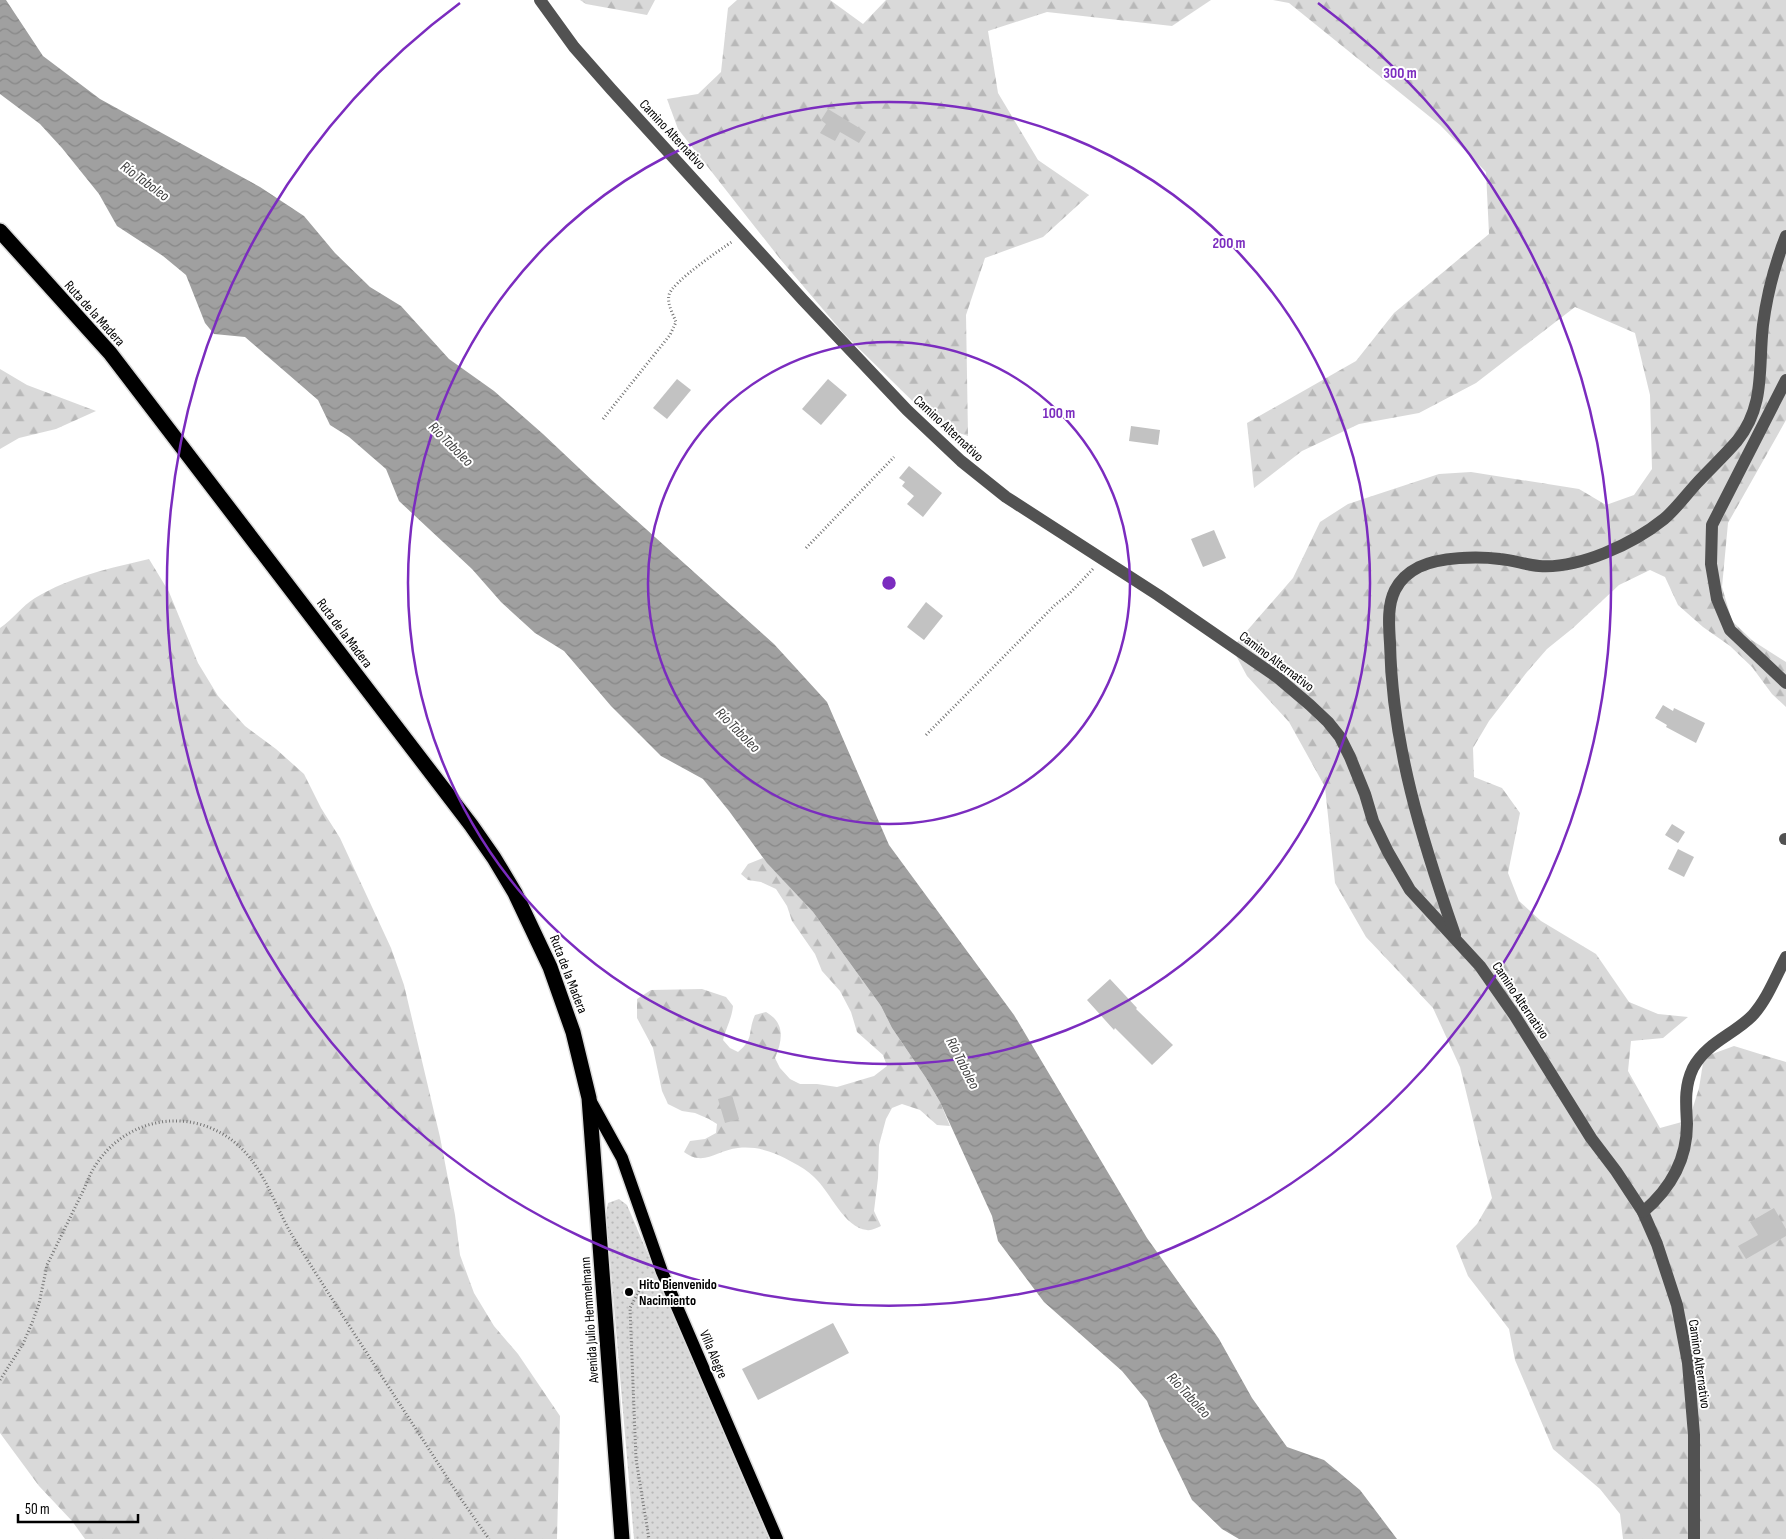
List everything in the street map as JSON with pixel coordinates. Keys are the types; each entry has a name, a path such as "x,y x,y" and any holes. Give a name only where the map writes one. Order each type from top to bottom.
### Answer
{"highway":[{"name":"Ruta de la Madera","path":"0,231 110,353 485,845 515,894 550,967 573,1032 589,1098"},
{"name":"Avenida Julio Hemmelmann","path":"589,1098 622,1539"}],"main road":[{"name":"Villa Alegre","path":"589,1098 622,1158 662,1272 777,1539"}],"street":[{"name":"Camino Alternativo","path":"540,0 574,47 744,234 901,403 961,461 1006,497 1158,595 1276,677 1328,722 1340,737 1350,756 1365,794 1373,821 1410,890 1480,966 1516,1016 1591,1138 1643,1212 1657,1244 1677,1305 1688,1363 1694,1434 1694,1539"},
{"path":"1456,940 1412,802 1397,731 1392,694 1389,637 1390,607 1395,590 1408,574 1426,564 1459,559 1501,559 1549,566 1573,563 1624,544 1665,518 1737,440 1751,418 1759,393 1762,333 1766,305 1774,272 1786,236"},
{"path":"1786,380 1712,525 1711,564 1717,599 1730,630 1786,683"},
{"path":"1643,1212 1665,1191 1680,1165 1686,1136 1685,1093 1693,1067 1707,1049 1736,1030 1754,1013 1786,957"}],"path":[{"path":"603,419 670,335 676,322 669,300 671,291 704,261 744,234"},
{"path":"806,548 894,457"},
{"path":"926,735 1055,605 1083,581 1101,559"},
{"path":"0,1380 23,1344 39,1304 48,1264 89,1176 101,1155 119,1139 143,1126 173,1122 204,1126 239,1146 256,1167 294,1238 461,1499 489,1539"},
{"path":"638,1291 630,1308 636,1450 649,1539"}],"green space":[{"path":"580,0 655,0 647,15 586,4"},
{"path":"737,0 830,0 863,24 886,0 1211,0 1172,26 1047,12 988,31 998,93 1038,160 1089,195 1043,237 985,258 966,315 968,436 938,426 844,334 781,260 678,129 667,99 698,94 721,72 728,8"},
{"path":"1273,0 1786,0 1786,420 1728,523 1722,587 1732,621 1753,641 1786,662 1786,707 1772,694 1752,667 1730,646 1703,627 1678,605 1665,577 1650,570 1619,585 1573,628 1547,649 1489,721 1473,748 1474,777 1502,788 1520,813 1508,873 1519,901 1541,921 1596,954 1629,1002 1658,1014 1688,1017 1663,1038 1631,1041 1628,1071 1660,1128 1689,1120 1699,1088 1704,1057 1734,1046 1786,1062 1786,1539 1623,1539 1620,1514 1600,1489 1553,1449 1515,1360 1509,1329 1468,1276 1456,1246 1477,1224 1492,1198 1460,1067 1433,1008 1366,937 1335,883 1325,787 1289,722 1247,676 1232,648 1293,578 1320,522 1348,504 1439,474 1471,472 1579,489 1606,505 1634,495 1652,469 1650,395 1635,333 1575,307 1476,383 1419,413 1359,424 1302,451 1254,488 1247,423 1356,361 1394,313 1489,234 1486,172 1440,125 1289,3"},
{"path":"0,369 27,385 96,411 56,429 19,438 0,449"},
{"path":"149,559 169,592 198,663 218,696 245,726 276,749 304,774 321,808 340,838 391,948 404,985 440,1137 455,1215 460,1255 474,1293 494,1326 518,1354 560,1416 557,1539 85,1539 72,1521 39,1486 0,1433 0,628 30,601 62,584 90,574"},
{"path":"763,858 813,912 881,1006 892,1028 940,1102 950,1126 937,1125 920,1110 902,1104 892,1108 886,1119 879,1145 874,1211 881,1226 872,1230 859,1228 851,1223 812,1175 779,1155 766,1150 745,1148 730,1149 704,1158 691,1156 684,1152 690,1141 705,1139 716,1133 717,1124 695,1113 682,1111 668,1104 662,1091 653,1048 637,1018 637,999 651,990 702,989 726,997 733,1006 723,1040 730,1048 738,1052 749,1039 755,1015 766,1012 772,1016 777,1021 781,1032 780,1044 775,1058 780,1068 790,1079 800,1084 837,1087 874,1076 887,1066 883,1055 857,1032 851,1012 840,991 822,971 815,954 792,921 787,906 776,889 761,882 748,880 741,874 748,864"},
{"path":"619,1199 627,1205 769,1539 634,1539 606,1214 608,1203"}],"water":[{"name":"Río Taboleo","path":"0,0 6,0 43,56 100,99 260,187 304,216 335,253 370,287 401,306 449,359 494,391 543,434 774,644 827,702 889,845 1014,1015 1147,1238 1219,1339 1252,1398 1287,1447 1324,1460 1360,1490 1397,1539 1239,1539 1222,1529 1192,1500 1161,1436 1147,1401 1122,1371 1044,1302 998,1241 992,1216 940,1102 892,1028 881,1006 813,912 767,863 703,779 661,756 611,706 564,651 535,633 501,602 472,569 399,501 386,469 349,437 330,425 318,400 245,337 214,334 205,323 186,275 163,256 117,226 99,194 62,148 40,124 0,94"}],"building":[{"path":"828,109 866,132 859,143 840,132 835,141 820,133 826,124 821,120"},
{"path":"677,379 691,390 667,419 653,408"},
{"path":"828,379 847,395 821,425 802,409"},
{"path":"1131,426 1160,430 1158,445 1129,441"},
{"path":"909,466 942,493 923,517 907,504 914,496 902,486 905,482 899,478"},
{"path":"1214,530 1226,558 1203,567 1191,539"},
{"path":"926,602 943,616 924,640 907,627"},
{"path":"1663,705 1673,711 1674,708 1705,723 1696,743 1666,727 1667,725 1655,718"},
{"path":"1672,824 1685,832 1678,843 1665,835"},
{"path":"1678,849 1694,857 1684,877 1668,869"},
{"path":"1110,979 1136,1009 1173,1045 1152,1065 1115,1028 1114,1030 1087,1000"},
{"path":"732,1095 739,1119 725,1123 718,1099"},
{"path":"1774,1208 1786,1229 1786,1236 1746,1259 1738,1246 1758,1235 1750,1222"},
{"path":"833,1323 849,1353 758,1400 742,1369"}],"place":[{"name":"Hito Bienvenido Nacimiento","path":"629,1292"}]}
